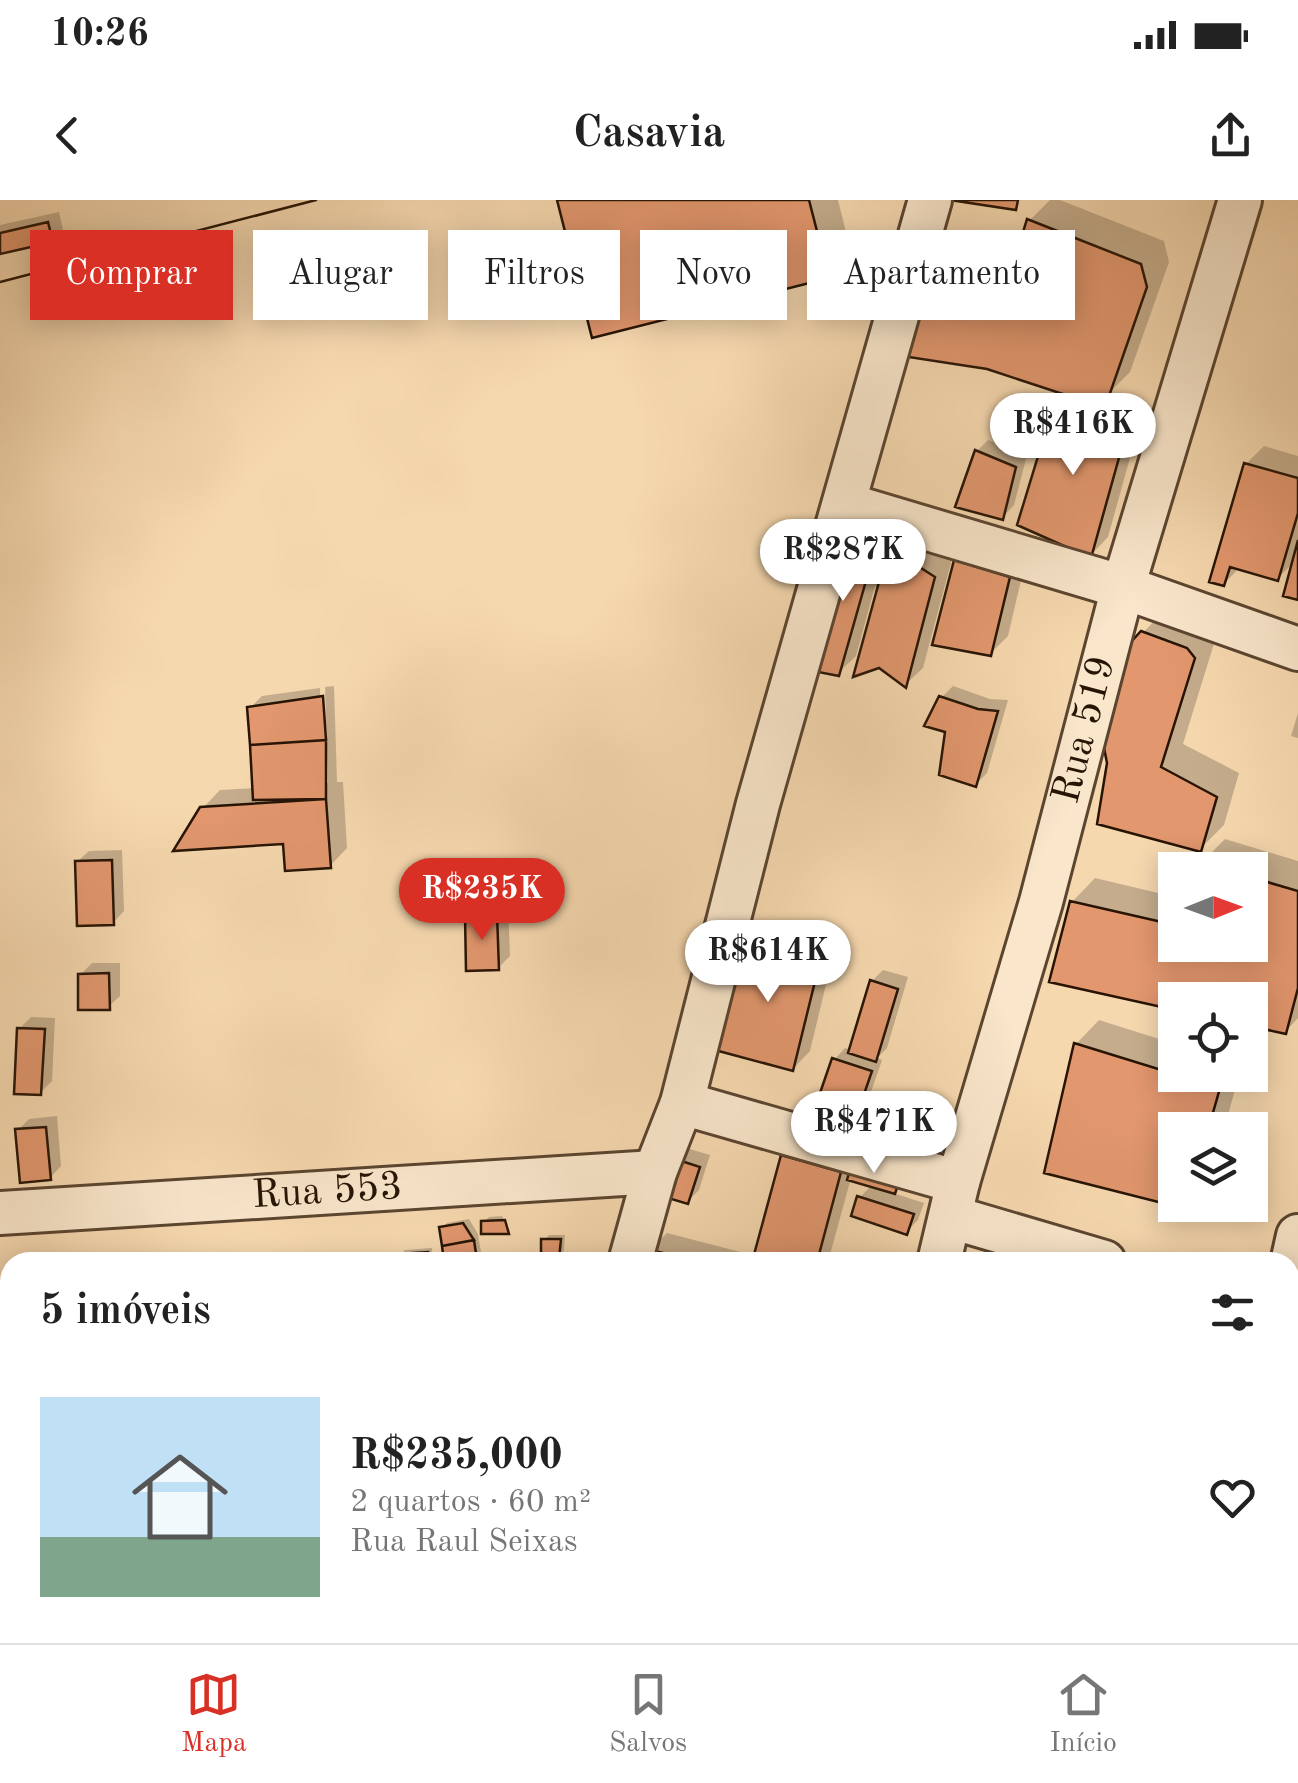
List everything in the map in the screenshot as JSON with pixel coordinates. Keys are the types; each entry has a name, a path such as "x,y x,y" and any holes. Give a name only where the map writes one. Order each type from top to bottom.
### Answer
{"street":[{"path":"633,1252 655,1172 682,1103 758,804 930,200"},
{"name":"Rua 519","path":"941,1252 1040,902 1123,587 1240,200"},
{"path":"844,504 1123,587 1298,649"},
{"path":"682,1103 954,1199 1080,1252"},
{"name":"Rua 553","path":"0,1213 655,1172"}],"building":[{"path":"557,200 809,200 817,230 807,230 807,284 787,289 787,230 640,230 640,320 663,320 592,338 587,320 620,320 620,230 565,230"},
{"path":"950,200 1018,200 1016,210"},
{"path":"1027,219 1055,230 1024,230"},
{"path":"48,222 50,230 30,230 30,247 0,254 0,233"},
{"path":"1075,238 1141,264 1147,287 1108,399 1093,404 987,369 902,356 905,320 1075,320"},
{"path":"1054,404 1129,422 1091,558 1017,525"},
{"path":"975,450 1016,467 1003,520 955,507"},
{"path":"1244,463 1298,478 1298,513 1278,581 1230,567 1224,586 1209,582"},
{"path":"847,531 877,542 839,676 818,672 810,657"},
{"path":"1298,540 1298,600 1283,596"},
{"path":"885,560 910,561 935,577 906,688 879,668 853,677"},
{"path":"954,560 1010,577 991,656 932,645"},
{"path":"1141,631 1187,648 1195,658 1161,767 1217,797 1201,852 1097,824 1107,763 1104,748 1130,643"},
{"path":"323,696 326,740 250,745 247,707"},
{"path":"939,696 998,711 976,787 939,775 945,732 924,726"},
{"path":"326,740 326,799 253,800 250,745"},
{"path":"326,799 331,868 285,871 283,844 173,851 200,807"},
{"path":"112,860 114,925 77,926 75,861"},
{"path":"1268,882 1298,891 1298,988 1286,1034 1268,1030 1268,982 1158,982 1158,1006 1049,982 1070,901 1158,921 1158,962 1268,962"},
{"path":"497,914 499,970 466,971 465,915"},
{"path":"746,936 820,961 793,1071 715,1050"},
{"path":"109,973 110,1010 78,1010 78,974"},
{"path":"870,980 898,989 876,1062 848,1053"},
{"path":"17,1028 45,1029 41,1095 14,1094"},
{"path":"1074,1043 1158,1069 1158,1092 1219,1092 1213,1112 1158,1112 1158,1202 1044,1173"},
{"path":"832,1058 872,1071 860,1106 820,1093"},
{"path":"46,1127 51,1180 20,1183 15,1129"},
{"path":"781,1155 841,1172 820,1252 755,1252"},
{"path":"669,1157 700,1167 688,1204 658,1195"},
{"path":"854,1157 902,1172 895,1194 847,1180"},
{"path":"857,1196 914,1214 907,1235 851,1216"},
{"path":"505,1220 509,1234 481,1234 481,1221"},
{"path":"463,1223 474,1240 442,1246 439,1227"},
{"path":"541,1239 561,1239 560,1252 541,1252"},
{"path":"474,1240 476,1252 443,1252 442,1246"}],"tram line":[{"path":"0,282 316,200"}]}
